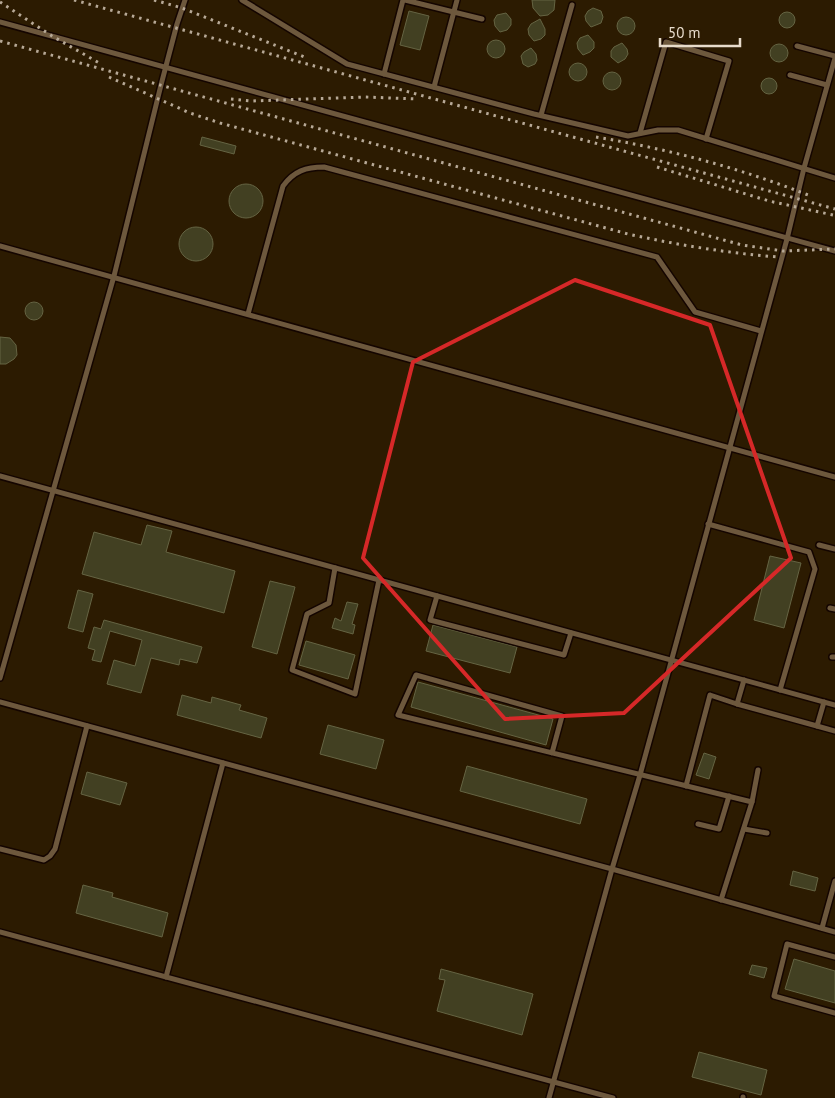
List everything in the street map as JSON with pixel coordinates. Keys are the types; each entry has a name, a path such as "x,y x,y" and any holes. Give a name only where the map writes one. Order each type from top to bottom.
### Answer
{"lane":[{"path":"0,678 114,276 177,24 186,0"},
{"path":"242,0 347,64 628,136 658,130 678,130 835,178"},
{"path":"384,74 404,0 482,19"},
{"path":"434,87 457,0"},
{"path":"540,115 572,5"},
{"path":"0,22 835,251"},
{"path":"640,133 666,42 729,61 706,139"},
{"path":"549,1098 640,775 835,57 797,46"},
{"path":"790,75 827,85"},
{"path":"248,314 283,186 290,177 300,170 310,167 324,167 657,257 695,312 761,331"},
{"path":"0,246 835,477"},
{"path":"0,476 835,705"},
{"path":"708,524 809,552 815,569 780,690"},
{"path":"819,545 835,549"},
{"path":"335,568 329,603 307,614 292,670 355,694 379,580"},
{"path":"437,596 430,620 564,655 571,633"},
{"path":"552,753 562,716 416,675 398,715 640,775 752,802"},
{"path":"738,704 744,680"},
{"path":"686,786 710,695 835,731"},
{"path":"0,702 612,869 835,932"},
{"path":"817,726 824,702"},
{"path":"0,849 44,860 55,849 87,726"},
{"path":"166,977 222,762"},
{"path":"721,900 752,802 758,770"},
{"path":"698,824 718,829 729,796"},
{"path":"744,829 767,833"},
{"path":"822,928 835,881"},
{"path":"0,932 613,1098"},
{"path":"835,958 786,944 774,996 835,1013"}],"highlighted area":[{"path":"575,280 710,325 791,558 624,713 505,719 363,558 413,362"}],"building":[{"path":"532,0 555,0 554,10 548,15 540,16 533,8"},
{"path":"593,8 601,11 603,17 601,23 591,27 586,21 585,16"},
{"path":"409,11 429,16 420,50 400,45"},
{"path":"784,12 790,12 795,17 793,26 784,28 779,23 779,17"},
{"path":"506,13 511,19 511,25 507,30 500,32 495,26 494,20 497,15"},
{"path":"626,17 632,20 635,26 632,32 626,35 620,32 617,26 620,20"},
{"path":"540,19 545,29 545,35 541,39 534,41 529,35 528,29 531,24"},
{"path":"588,35 594,42 594,48 583,55 578,49 577,43 580,38"},
{"path":"492,40 500,40 505,45 503,56 492,58 487,53 487,45"},
{"path":"622,43 627,49 628,54 625,59 618,63 611,57 611,51"},
{"path":"779,44 785,47 788,53 785,59 779,62 773,59 770,53 773,47"},
{"path":"531,48 536,54 537,60 535,64 528,67 523,64 521,56"},
{"path":"578,63 584,66 587,72 584,78 578,81 572,78 569,72 572,66"},
{"path":"612,72 618,75 621,81 618,87 612,90 606,87 603,81 606,75"},
{"path":"766,78 772,78 777,83 775,92 766,94 761,89 761,83"},
{"path":"202,137 236,146 234,154 200,145"},
{"path":"246,184 258,189 263,201 258,213 246,218 234,213 229,201 234,189"},
{"path":"196,227 208,232 213,244 208,256 196,261 184,256 179,244 184,232"},
{"path":"30,302 38,302 43,307 41,318 30,320 25,315 25,307"},
{"path":"0,337 10,338 16,345 17,355 6,364 0,364"},
{"path":"147,525 172,531 166,552 235,571 224,613 82,574 94,532 141,545"},
{"path":"770,556 801,563 784,628 754,620"},
{"path":"270,581 295,587 277,654 252,647"},
{"path":"78,590 93,594 83,632 68,628"},
{"path":"347,602 358,604 352,624 355,625 353,634 332,628 335,618 341,621"},
{"path":"104,620 202,647 197,663 180,659 179,665 151,658 141,693 107,684 114,660 135,666 142,640 110,631 101,662 92,660 95,650 88,648 94,627 101,629"},
{"path":"433,625 517,647 510,673 426,651"},
{"path":"306,641 355,655 348,679 299,665"},
{"path":"418,682 553,719 546,745 411,707"},
{"path":"182,695 211,703 212,697 241,705 239,710 267,718 261,738 177,715"},
{"path":"328,725 384,740 376,769 320,754"},
{"path":"704,753 716,757 709,779 696,775"},
{"path":"467,766 587,799 580,824 460,791"},
{"path":"87,772 127,783 120,805 81,794"},
{"path":"793,871 818,878 815,891 790,885"},
{"path":"83,885 113,893 112,897 168,913 162,937 76,913"},
{"path":"794,959 835,971 835,1003 785,989"},
{"path":"752,965 767,968 764,978 749,974"},
{"path":"441,969 533,994 522,1035 437,1011 445,980 439,979"},
{"path":"699,1052 767,1070 761,1095 692,1077"}],"railway":[{"path":"74,0 835,209"},
{"path":"154,0 182,8 307,58"},
{"path":"0,2 52,36 101,64"},
{"path":"0,41 742,245 783,251 835,249"},
{"path":"109,77 190,113 220,123 628,234 703,248 778,257"},
{"path":"231,99 252,101 365,97 418,99"},
{"path":"596,137 704,160 808,195"},
{"path":"657,167 769,201 833,215"}]}
